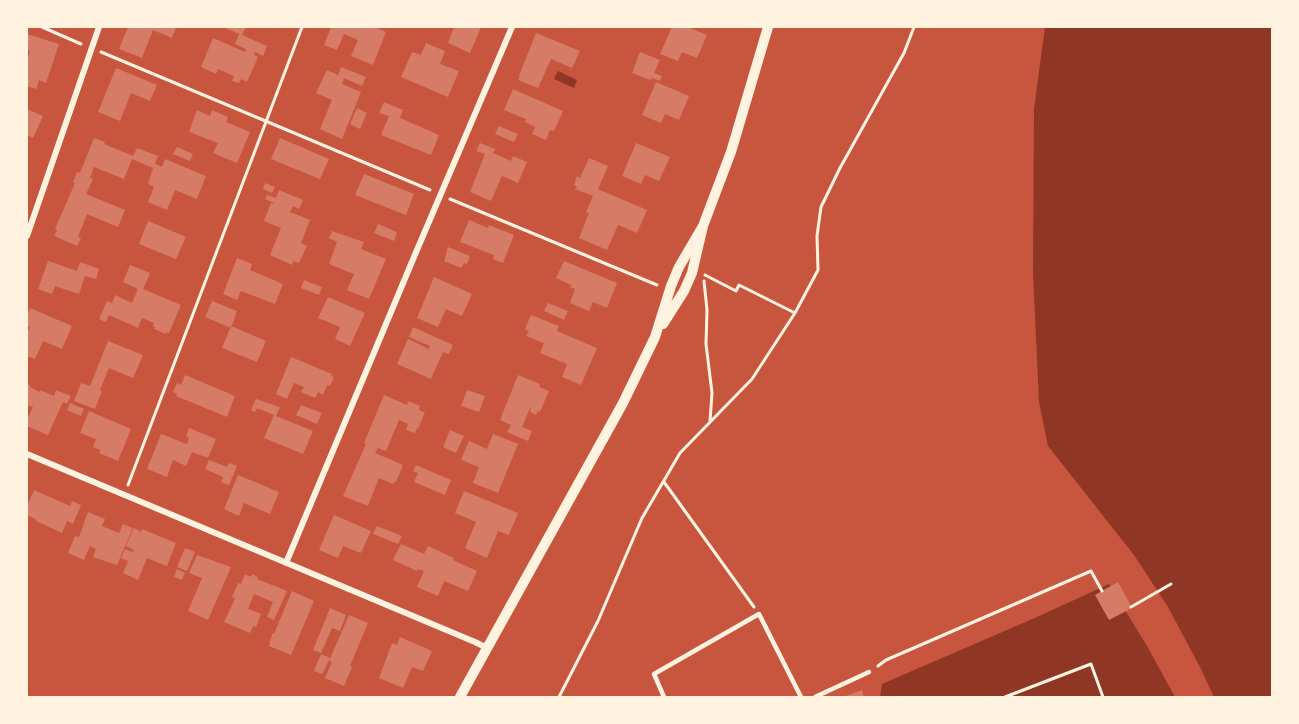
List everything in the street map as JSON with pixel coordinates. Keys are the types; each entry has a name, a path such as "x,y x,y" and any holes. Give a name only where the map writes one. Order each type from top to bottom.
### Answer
{"street":[{"path":"27,236 99,27"},
{"path":"286,563 512,27"},
{"path":"460,697 610,428 655,337 684,291 692,273 703,226 730,152 768,27"},
{"path":"655,337 679,267 703,226"},
{"path":"27,454 487,648"}],"lane":[{"path":"664,697 654,674 759,614 801,697"},
{"path":"815,697 869,672"}],"path":[{"path":"42,27 670,290"},
{"path":"124,495 302,27"},
{"path":"559,697 598,621 642,518 680,453 752,379 795,313 818,270 817,236 821,207 904,53 914,27"},
{"path":"710,422 712,393 706,344 706,289 703,274 735,291 739,285 795,313"},
{"path":"664,482 759,614"},
{"path":"869,672 886,660 1091,571 1102,591"},
{"path":"1131,607 1171,584"},
{"path":"1005,697 1091,664 1103,697"}],"shaded area":[{"path":"1045,27 1272,27 1272,697 1214,697 1168,607 1134,555 1048,446 1039,402 1033,273 1034,109"},
{"path":"558,71 577,80 574,88 554,79"},
{"path":"1109,584 1175,697 880,697 882,684"}],"building":[{"path":"128,27 176,27 172,38 153,30 142,58 119,49"},
{"path":"223,27 246,27 242,35 267,46 263,56 255,52 254,55 258,57 247,82 241,79 239,83 232,81 234,76 218,69 216,74 201,67 213,38 245,52 246,49 235,44 239,34"},
{"path":"331,27 375,27 386,32 373,65 351,56 358,40 344,34 337,50 324,45"},
{"path":"454,27 481,27 470,53 448,43"},
{"path":"672,27 687,27 707,35 697,58 682,52 678,61 660,54"},
{"path":"536,33 580,51 572,68 551,59 538,88 518,80"},
{"path":"27,34 59,44 46,83 39,80 36,89 27,86 27,61 30,51 27,50"},
{"path":"426,43 445,51 440,64 459,71 448,97 401,77 412,52 421,55"},
{"path":"640,52 660,60 654,73 662,76 660,81 632,73"},
{"path":"341,67 366,77 362,86 344,78 342,84 361,92 342,139 320,129 332,100 316,93 327,70 338,75"},
{"path":"116,68 157,85 150,101 131,93 120,121 98,112"},
{"path":"656,82 689,96 679,120 665,114 661,123 642,115"},
{"path":"513,89 563,111 554,131 550,130 546,140 532,134 535,127 525,122 526,119 504,110"},
{"path":"384,102 403,110 400,118 439,135 431,155 381,135 389,116 379,113"},
{"path":"357,108 367,113 360,129 350,124"},
{"path":"27,109 43,116 33,138 27,135"},
{"path":"197,110 210,116 212,110 228,117 226,122 250,132 237,163 213,153 218,143 189,132"},
{"path":"499,126 518,134 514,142 495,134"},
{"path":"94,138 133,156 137,148 158,156 155,164 162,167 165,159 206,176 197,199 175,190 167,210 148,202 154,187 148,184 153,168 132,159 124,179 94,167 90,178 93,179 86,194 125,210 118,227 87,214 77,246 54,236 75,183 73,182 77,172 80,173"},
{"path":"280,138 329,159 320,179 271,159"},
{"path":"480,143 495,149 493,153 511,161 513,156 527,162 518,183 502,176 491,201 470,192 485,154 476,151"},
{"path":"636,143 670,157 659,181 645,175 641,184 622,176"},
{"path":"177,147 193,154 190,161 173,154"},
{"path":"589,158 608,166 598,189 647,210 637,233 618,225 607,250 579,238 593,196 575,189 577,186 574,185 577,176 580,178"},
{"path":"364,174 414,194 406,215 355,195"},
{"path":"265,183 275,187 272,193 263,189"},
{"path":"279,190 303,200 299,209 293,206 290,212 310,220 301,243 307,246 299,263 293,261 292,265 270,255 281,228 264,221 271,203 274,203 265,199 267,195 276,198"},
{"path":"469,220 514,235 503,263 493,259 494,255 460,242"},
{"path":"148,221 186,237 176,259 139,244"},
{"path":"378,224 397,232 394,241 374,233"},
{"path":"332,231 364,242 361,249 386,259 369,299 347,290 354,274 329,264 337,242 329,238"},
{"path":"448,247 470,256 467,264 464,263 461,268 444,261"},
{"path":"237,258 252,264 250,270 283,284 275,304 241,291 237,300 223,294"},
{"path":"48,261 77,271 80,262 99,269 96,279 85,276 79,294 55,286 52,294 38,289"},
{"path":"564,261 617,283 607,308 593,302 589,311 570,303 575,289 556,278"},
{"path":"130,265 150,273 143,289 181,305 169,333 154,329 154,323 142,318 138,328 109,315 106,322 99,319 107,301 112,303 115,295 132,303 138,289 123,282"},
{"path":"434,277 472,294 462,316 446,309 438,327 417,318"},
{"path":"304,280 322,287 319,295 301,288"},
{"path":"328,297 365,313 350,346 335,339 340,327 318,318"},
{"path":"212,301 237,311 231,328 205,317"},
{"path":"548,303 568,311 564,320 544,311"},
{"path":"30,308 72,326 62,349 43,341 35,359 27,356 27,333 30,327 27,326 27,315"},
{"path":"531,315 559,326 557,331 597,348 581,385 562,377 567,364 540,353 544,343 526,336 529,331 525,329"},
{"path":"231,326 266,341 257,362 222,348"},
{"path":"413,327 453,345 449,354 443,352 431,379 397,364 408,339 429,349 430,346 409,337"},
{"path":"108,341 143,355 133,378 109,368 95,409 74,401 81,383 90,386"},
{"path":"291,357 332,374 331,376 334,377 330,386 327,385 323,395 318,392 315,398 301,392 304,387 294,383 287,399 276,394"},
{"path":"185,375 235,396 227,417 176,396 177,394 173,392 177,383 181,385"},
{"path":"518,375 540,384 539,387 549,391 540,412 538,411 536,415 530,412 530,408 522,427 532,431 528,441 507,432 511,425 500,420"},
{"path":"27,384 40,392 40,390 54,396 56,390 71,396 67,404 63,402 48,435 27,426 27,420 33,407 27,405"},
{"path":"467,390 485,396 479,412 461,406"},
{"path":"384,395 407,405 408,401 420,406 419,410 425,412 415,433 406,430 408,424 399,420 386,451 378,448 375,453 403,465 393,484 379,478 368,506 343,496"},
{"path":"256,399 280,407 276,416 313,431 303,454 264,438 274,415 257,408 255,412 251,410"},
{"path":"70,403 84,409 81,416 67,410"},
{"path":"301,405 322,413 317,424 296,415"},
{"path":"89,411 131,429 118,461 99,453 101,450 93,447 96,439 80,433"},
{"path":"189,428 216,439 208,458 192,452 186,466 173,460 167,477 147,469 161,434 187,444 189,438 186,436"},
{"path":"450,430 464,436 456,453 443,447"},
{"path":"493,434 518,444 498,493 473,483 479,467 461,460 469,441 487,449"},
{"path":"209,460 227,467 229,463 237,466 229,485 221,482 223,477 205,469"},
{"path":"416,465 451,480 445,495 414,482 418,473 413,471"},
{"path":"238,475 279,492 270,514 244,503 239,516 224,509"},
{"path":"34,490 70,506 72,501 81,505 73,524 67,521 62,533 27,515 27,506"},
{"path":"464,491 518,513 509,535 498,531 487,558 465,548 476,522 455,513"},
{"path":"88,512 105,519 102,526 119,533 123,524 133,528 117,565 93,557 96,549 90,546 84,560 68,553 75,536 79,537"},
{"path":"334,515 371,531 361,553 343,546 338,558 319,550"},
{"path":"377,526 402,536 398,544 373,534"},
{"path":"134,528 176,543 167,566 147,558 138,580 123,573 128,561 121,558 125,549 132,552 134,550 126,546"},
{"path":"401,544 424,554 428,546 477,571 468,591 444,581 438,596 417,587 424,571 418,569 417,571 393,560"},
{"path":"185,548 195,552 187,571 177,567"},
{"path":"197,555 231,567 208,620 188,611 202,578 189,573"},
{"path":"177,569 185,573 182,580 174,577"},
{"path":"245,574 251,577 252,574 258,577 257,579 287,591 274,620 267,617 273,602 254,594 248,609 261,614 256,627 253,626 250,633 224,622 235,599 232,597 238,583 241,584"},
{"path":"1118,582 1132,608 1109,620 1095,595"},
{"path":"292,591 314,601 291,655 269,646 269,643"},
{"path":"330,608 346,615 340,631 332,628 321,653 313,650"},
{"path":"349,615 368,623 344,686 325,678 332,662 329,661"},
{"path":"400,637 432,651 423,671 412,667 403,688 379,678 392,643 397,645"},
{"path":"321,654 330,658 322,674 314,671"},
{"path":"862,690 864,697 843,697"}]}
